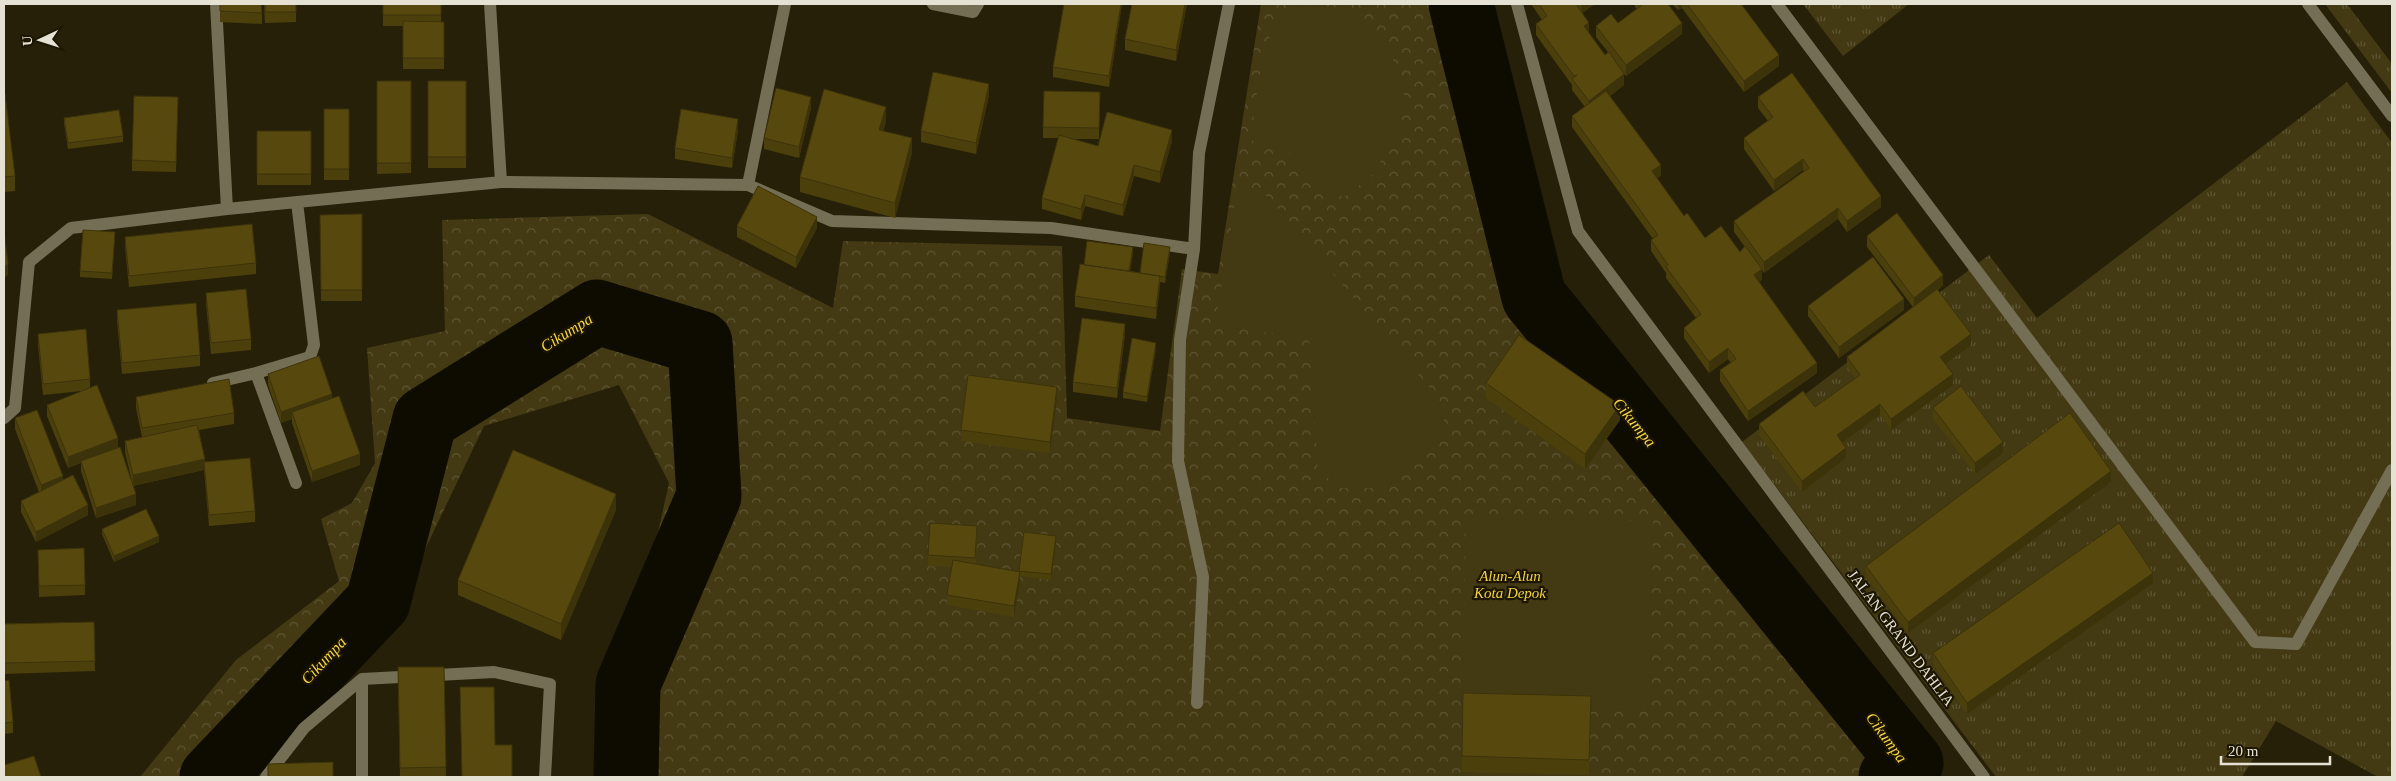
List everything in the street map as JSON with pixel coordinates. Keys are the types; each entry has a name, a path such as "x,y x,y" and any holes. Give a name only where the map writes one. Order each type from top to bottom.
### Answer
{"street":[{"path":"216,4 227,209"},
{"path":"490,4 501,182"},
{"path":"748,185 785,4"},
{"path":"933,4 972,12 978,4"},
{"path":"1197,702 1203,577 1178,461 1180,340 1194,249 1199,153 1230,4"},
{"name":"JALAN GRAND DAHLIA","path":"1517,4 1578,231 1984,777"},
{"path":"1777,4 2255,642 2296,644 2392,470"},
{"path":"2308,4 2392,116"},
{"path":"4,418 15,408 29,262 71,228 227,209 501,182 748,185 832,221 1051,228 1194,249"},
{"path":"201,385 256,373 310,357 314,345 297,202"},
{"path":"256,373 296,483"},
{"path":"266,777 304,728 362,679 494,672 550,684 546,777"},
{"path":"362,679 362,777"}],"green space":[{"name":"Alun-Alun Kota Depok","path":"1261,4 1467,4 1543,295 1680,490 1729,521 1923,761 1929,777 603,777 669,483 619,385 484,426 408,585 283,733 249,777 140,777 236,660 339,581 321,519 352,503 375,463 367,348 445,331 442,220 648,214 833,308 843,241 1062,246 1067,418 1160,431 1182,269 1218,274"},
{"path":"1300,4 1343,8 1388,44 1405,98 1400,128 1372,176 1345,196 1330,197 1290,153 1251,140 1258,83 1271,30"},
{"path":"1803,4 1909,4 1843,56"},
{"path":"2325,4 2347,4 2392,64 2392,93"},
{"path":"2347,82 2392,143 2392,777 2378,777 2276,721 2242,777 1996,777 1742,442 1989,255 2037,318"},
{"path":"1237,191 1267,196 1439,399 1445,426 1386,488 1340,488 1318,470 1309,338 1215,326"},
{"name":"Alun-Alun Kota Depok","path":"1466,518 1653,521 1650,710 1463,708"}],"building":[{"path":"220,4 261,4 262,13 220,11"},
{"path":"265,4 296,4 296,12 265,12"},
{"path":"383,4 441,4 441,15 383,15"},
{"path":"1064,4 1121,4 1109,76 1053,67"},
{"path":"1132,4 1185,4 1176,50 1125,39"},
{"path":"1539,4 1576,4 1589,23 1584,26 1605,55 1609,52 1624,74 1589,101 1572,79 1577,75 1574,76 1536,24 1547,16"},
{"path":"1641,4 1668,4 1682,23 1626,65 1596,26 1611,14 1618,23"},
{"path":"1687,4 1741,4 1779,55 1744,81"},
{"path":"403,21 444,22 444,58 403,58"},
{"path":"933,72 989,84 976,143 921,131"},
{"path":"1792,73 1881,196 1847,221 1838,208 1764,262 1734,221 1809,168 1803,159 1774,180 1744,138 1773,117 1758,97"},
{"path":"377,81 411,81 411,163 377,163"},
{"path":"428,81 466,81 466,157 428,157"},
{"path":"776,88 811,97 799,147 764,138"},
{"path":"824,89 886,107 879,130 912,138 895,203 800,177"},
{"path":"1044,91 1100,92 1099,128 1043,127"},
{"path":"1606,91 1661,165 1652,171 1684,216 1687,213 1705,238 1721,226 1740,252 1745,246 1762,269 1754,275 1817,363 1748,411 1720,370 1736,359 1728,348 1709,362 1684,328 1701,314 1666,267 1668,265 1651,240 1658,235 1572,116"},
{"path":"4,94 15,176 4,177"},
{"path":"134,96 178,97 176,162 132,160"},
{"path":"324,109 349,109 349,169 324,169"},
{"path":"681,109 738,119 732,158 675,148"},
{"path":"119,110 123,136 68,143 64,118"},
{"path":"1107,112 1172,130 1160,172 1134,165 1123,205 1085,195 1081,209 1042,198 1059,135 1098,146"},
{"path":"257,131 311,131 311,174 257,174"},
{"path":"758,186 817,217 796,257 737,226"},
{"path":"1897,213 1943,275 1914,298 1867,236"},
{"path":"362,214 362,290 321,290 320,215"},
{"path":"252,224 256,263 129,276 125,237"},
{"path":"83,230 115,232 112,273 80,271"},
{"path":"4,231 8,264 4,267"},
{"path":"1087,241 1133,247 1129,271 1084,265"},
{"path":"1144,243 1170,247 1165,277 1140,273"},
{"path":"1873,257 1904,299 1839,347 1808,306"},
{"path":"1080,264 1160,276 1156,308 1075,296"},
{"path":"246,289 251,339 211,343 206,293"},
{"path":"1937,289 1971,334 1940,357 1953,374 1891,419 1880,404 1837,435 1846,448 1802,481 1759,424 1803,391 1815,407 1860,375 1847,357"},
{"path":"196,303 200,355 122,363 117,310"},
{"path":"1082,318 1125,324 1117,388 1073,382"},
{"path":"86,329 90,379 43,384 38,334"},
{"path":"1519,335 1620,405 1585,454 1486,383"},
{"path":"1132,338 1156,343 1147,397 1123,392"},
{"path":"319,356 332,394 281,412 268,374"},
{"path":"968,375 1057,387 1050,442 961,430"},
{"path":"229,379 234,413 142,428 136,397"},
{"path":"97,385 118,438 68,457 47,405"},
{"path":"1961,386 2003,442 1975,463 1933,408"},
{"path":"339,396 360,454 312,471 292,412"},
{"path":"37,410 63,476 41,485 15,418"},
{"path":"2070,413 2111,471 1908,622 1866,566"},
{"path":"197,425 205,459 133,475 125,441"},
{"path":"120,447 136,494 96,508 81,461"},
{"path":"513,450 616,494 561,624 458,580"},
{"path":"250,458 255,511 209,515 204,462"},
{"path":"73,475 88,505 36,532 21,501"},
{"path":"146,509 159,536 114,556 102,529"},
{"path":"930,523 977,526 975,558 928,555"},
{"path":"2119,523 2153,573 1967,703 1933,653"},
{"path":"1024,532 1056,536 1051,574 1019,571"},
{"path":"84,548 85,585 39,586 38,550"},
{"path":"953,560 1020,572 1014,606 947,595"},
{"path":"94,622 95,661 4,663 4,624"},
{"path":"398,667 444,667 446,767 400,768"},
{"path":"9,680 13,722 4,723 4,681"},
{"path":"460,687 494,687 495,745 512,745 512,777 462,777"},
{"path":"1463,693 1591,696 1589,760 1462,756"},
{"path":"34,756 41,777 4,777 4,765"},
{"path":"333,762 333,777 268,777 268,764"}],"waterway":[{"name":"Cikumpa","path":"1461,4 1534,297 1911,763 1891,777"},
{"name":"Cikumpa","path":"212,777 378,602 425,419 597,312 700,343 709,496 628,684 626,777"}]}
